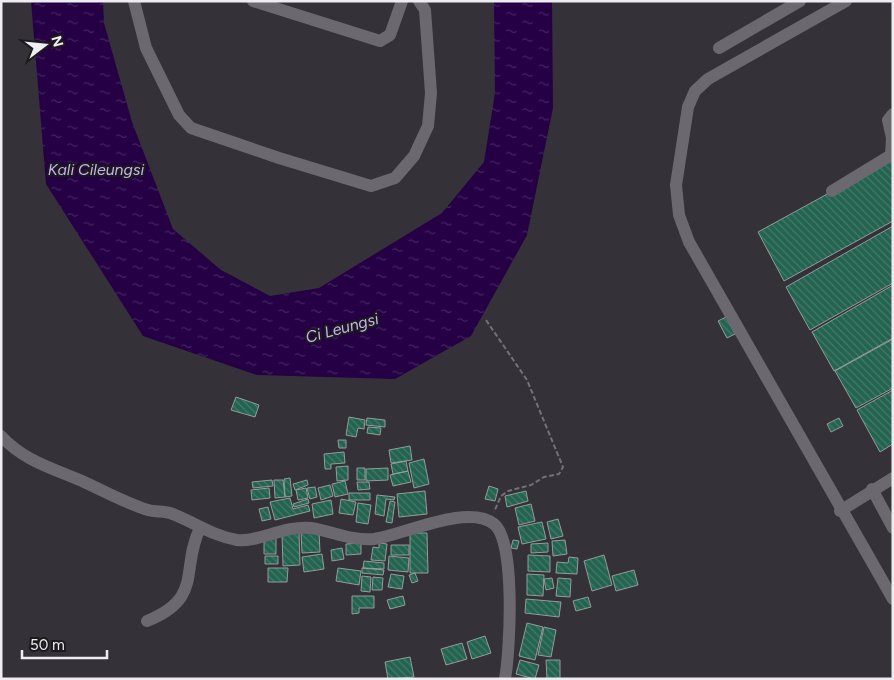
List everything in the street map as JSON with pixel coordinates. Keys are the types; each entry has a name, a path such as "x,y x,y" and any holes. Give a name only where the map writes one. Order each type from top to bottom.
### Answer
{"street":[{"path":"134,1 146,48 179,116 191,128 279,158 371,186 395,178 414,156 428,126 431,93 425,10 419,1"},
{"path":"253,1 380,42 390,35 402,1"},
{"path":"719,48 800,1"},
{"path":"846,1 708,79 695,91 688,107 676,185 679,215 689,242 840,510 892,597"},
{"path":"832,191 891,155 892,138 888,120 893,114"},
{"path":"1,436 16,450 35,463 83,481 129,503 150,510 170,513 200,528 239,540 291,528 310,528 356,539 373,539 460,518 490,521 496,525 503,538 508,576 511,610 505,679"},
{"path":"840,510 893,478"},
{"path":"872,489 893,528"},
{"path":"147,621 170,610 184,591 190,578 191,550 200,528"}],"path":[{"path":"486,320 526,380 563,467 559,474 544,477 531,485 508,491 501,496 490,521"}],"water":[{"path":"31,1 103,1 104,23 132,122 173,229 221,270 270,296 319,288 442,213 484,162 495,93 494,1 552,1 553,108 527,235 471,336 395,379 257,375 143,336 46,184"}],"building":[{"path":"893,158 893,221 784,281 758,232"},
{"path":"893,226 893,283 810,330 786,287"},
{"path":"893,285 893,338 834,371 812,332"},
{"path":"726,317 735,334 727,338 718,321"},
{"path":"893,339 893,388 856,408 835,371"},
{"path":"893,390 893,444 880,452 857,410"},
{"path":"236,397 259,405 255,417 231,410"},
{"path":"349,417 365,420 364,429 358,428 356,437 346,435"},
{"path":"367,418 385,420 385,427 366,425"},
{"path":"839,418 843,426 831,432 827,424"},
{"path":"368,427 381,428 380,435 367,433"},
{"path":"338,440 346,440 346,448 339,448"},
{"path":"410,446 412,460 391,463 389,450"},
{"path":"344,452 345,463 331,464 331,469 325,469 324,454"},
{"path":"424,459 429,484 414,488 409,463"},
{"path":"406,461 408,471 393,474 391,464"},
{"path":"348,466 348,480 337,481 336,467"},
{"path":"357,468 365,468 365,480 357,480"},
{"path":"388,468 388,480 366,481 366,469"},
{"path":"408,471 411,482 393,486 390,475"},
{"path":"290,478 292,496 285,497 284,479"},
{"path":"272,480 273,486 253,488 252,482"},
{"path":"274,480 283,480 285,497 275,498"},
{"path":"307,480 308,485 295,490 293,484"},
{"path":"345,481 348,494 335,497 332,484"},
{"path":"357,482 369,482 370,489 358,490"},
{"path":"330,485 333,496 321,500 318,488"},
{"path":"489,486 498,489 495,501 485,499"},
{"path":"315,487 317,497 310,499 307,488"},
{"path":"269,488 270,498 252,500 251,490"},
{"path":"306,488 308,498 298,500 296,490"},
{"path":"425,491 427,514 399,517 397,494"},
{"path":"526,491 528,501 507,507 505,496"},
{"path":"349,493 370,493 370,500 349,500"},
{"path":"377,495 395,497 394,500 386,499 384,516 375,514"},
{"path":"290,498 293,509 308,505 310,511 275,520 270,502"},
{"path":"308,499 309,503 294,507 293,504"},
{"path":"341,499 356,502 353,515 339,513"},
{"path":"331,500 333,514 314,518 312,504"},
{"path":"390,501 395,502 392,523 386,522"},
{"path":"358,503 371,505 368,524 356,522"},
{"path":"531,504 535,521 519,525 515,508"},
{"path":"268,507 271,519 262,521 259,509"},
{"path":"558,519 563,536 551,539 547,522"},
{"path":"542,522 546,539 522,544 518,527"},
{"path":"319,531 320,552 302,553 301,532"},
{"path":"282,533 299,533 300,565 283,566"},
{"path":"410,533 427,533 428,573 410,573"},
{"path":"264,538 276,538 276,554 264,554"},
{"path":"513,540 519,541 517,549 511,548"},
{"path":"565,540 567,554 553,556 552,541"},
{"path":"361,543 361,554 346,555 346,544"},
{"path":"379,543 387,544 385,561 371,560 373,547 379,548"},
{"path":"548,543 548,552 531,553 531,544"},
{"path":"391,545 409,545 409,555 391,555"},
{"path":"342,548 344,559 332,561 331,550"},
{"path":"322,554 324,569 304,572 302,557"},
{"path":"528,555 550,556 550,572 528,571"},
{"path":"604,555 612,585 592,591 584,561"},
{"path":"265,556 278,556 278,564 265,564"},
{"path":"389,556 409,558 408,572 388,570"},
{"path":"569,557 578,558 577,574 556,573 557,562 568,563"},
{"path":"364,561 384,563 384,569 363,568"},
{"path":"268,568 288,568 287,582 268,582"},
{"path":"338,568 361,571 359,585 336,581"},
{"path":"362,568 384,570 383,575 362,573"},
{"path":"634,570 638,585 616,591 612,576"},
{"path":"415,573 418,581 412,583 409,575"},
{"path":"391,574 404,576 402,589 388,587"},
{"path":"527,574 544,575 543,596 527,595"},
{"path":"362,576 371,577 370,592 361,591"},
{"path":"373,577 383,578 382,590 372,590"},
{"path":"552,578 554,588 546,590 544,579"},
{"path":"558,578 571,579 570,597 556,596"},
{"path":"352,596 374,596 374,608 359,608 359,613 352,614"},
{"path":"403,596 405,605 390,609 387,600"},
{"path":"588,597 591,607 576,611 573,601"},
{"path":"526,599 561,602 559,617 525,613"},
{"path":"527,623 543,627 535,660 519,656"},
{"path":"544,627 556,630 551,657 538,655"},
{"path":"485,636 491,653 472,659 467,642"},
{"path":"462,643 467,659 446,665 441,649"},
{"path":"410,657 414,677 388,679 385,662"},
{"path":"520,660 539,665 535,679 516,674"},
{"path":"546,660 560,660 560,679 547,679"}],"water label":[{"name":"Kali Cileungsi","path":"96,169"},
{"name":"Ci Leungsi","path":"342,328"}]}
